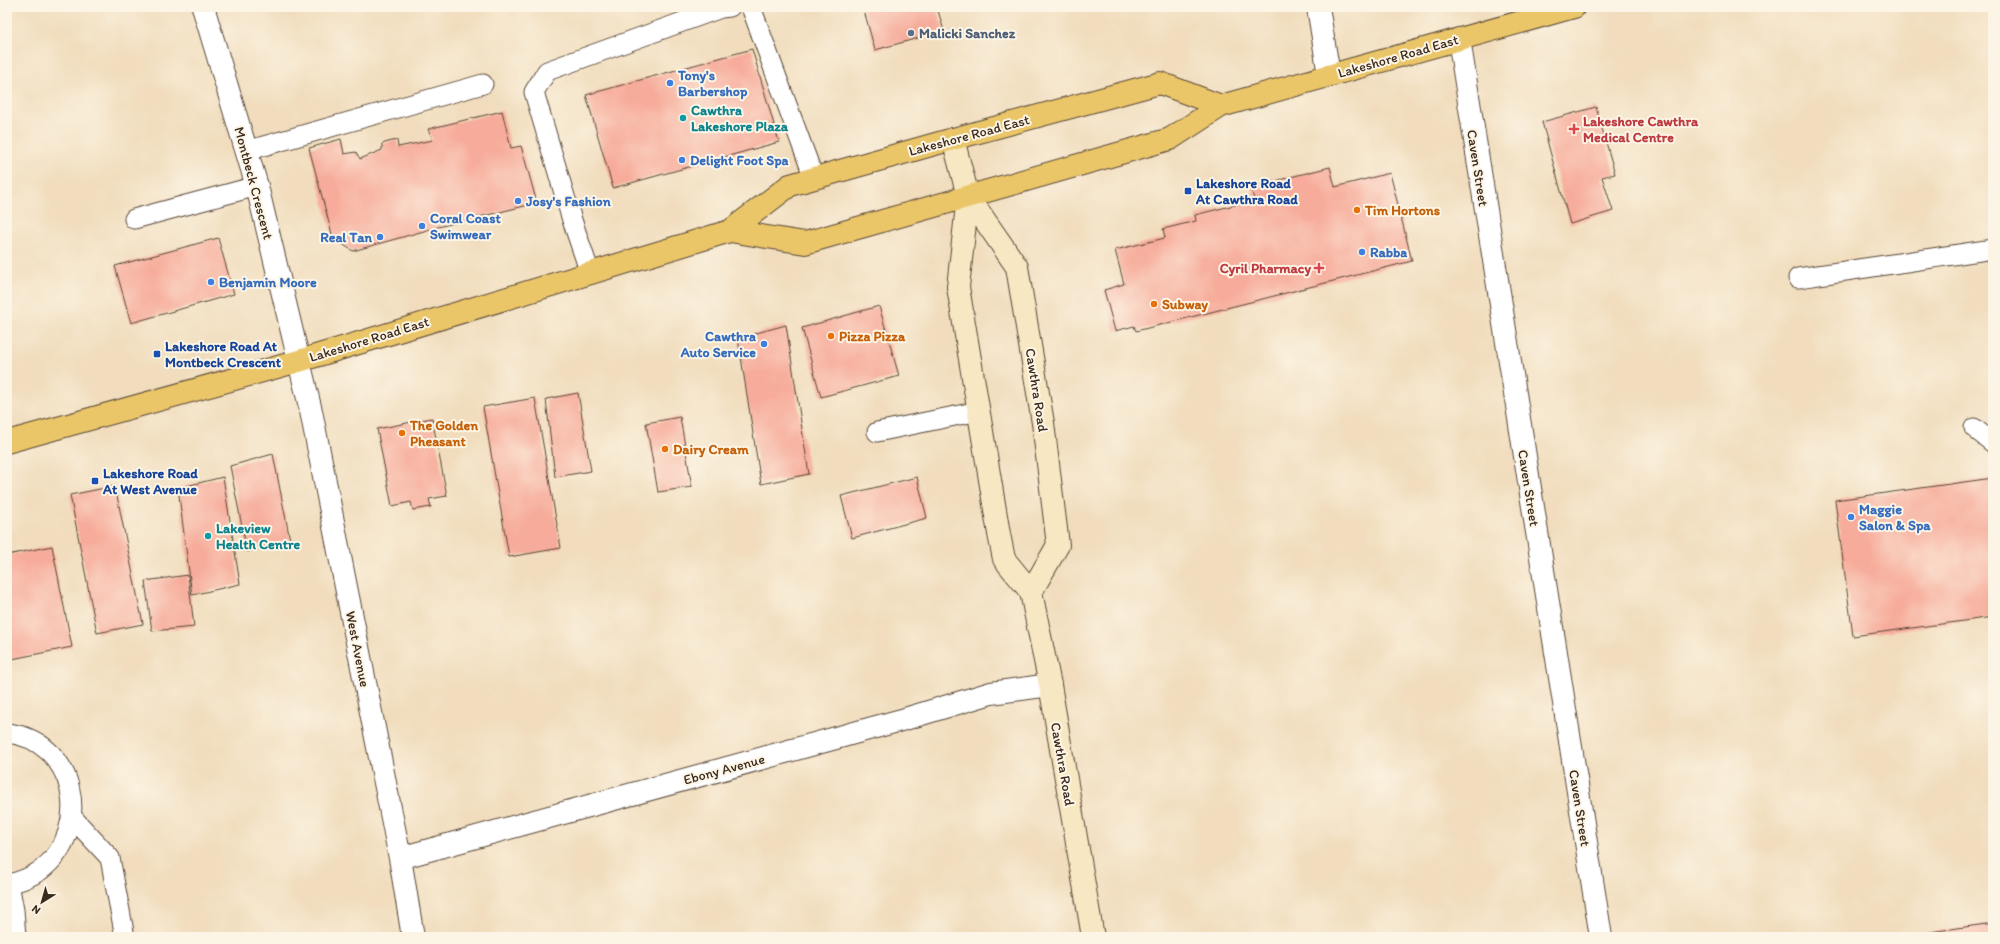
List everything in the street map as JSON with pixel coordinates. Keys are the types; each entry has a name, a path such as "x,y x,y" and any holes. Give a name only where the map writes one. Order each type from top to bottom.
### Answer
{"main road":[{"name":"Lakeshore Road East","path":"730,231 805,242 1170,139 1221,106 1574,7"},
{"name":"Lakeshore Road East","path":"7,442 299,362 436,318 730,231 790,185 953,139 1160,83 1221,106"},
{"name":"Cawthra Road","path":"953,139 968,196 1017,267 1043,423 1058,545 1030,592"},
{"name":"Cawthra Road","path":"968,196 958,287 978,411 1004,559 1030,592 1050,685 1093,937"}],"street":[{"name":"Montbeck Crescent","path":"203,7 257,186 299,362"},
{"path":"1318,7 1329,76"},
{"name":"Caven Street","path":"1459,39 1601,937"},
{"name":"West Avenue","path":"299,362 311,411 400,858 413,937"},
{"name":"Ebony Avenue","path":"400,858 905,719 991,693 1050,685"}],"lane":[{"path":"590,273 572,220 534,92 547,71 721,8 730,7"},
{"path":"751,7 814,178"},
{"path":"246,151 483,84"},
{"path":"134,219 257,186"},
{"path":"1798,278 1993,249"},
{"path":"877,432 978,411"},
{"path":"1974,428 1993,443"},
{"path":"7,733 15,734 36,742 53,756 65,774 72,796 72,817 66,841 52,861 32,876 8,884 14,910 16,937"},
{"path":"72,817 110,858 125,937"}],"building":[{"path":"863,7 937,7 944,31 875,50"},
{"name":"Cawthra Lakeshore Plaza","path":"752,49 779,142 613,188 586,95"},
{"path":"1596,107 1615,174 1602,177 1613,211 1570,224 1542,122"},
{"path":"502,111 511,148 521,146 537,203 438,227 353,251 333,238 309,148 341,139 344,154 356,152 360,159 382,150 382,144 397,140 398,147 433,140 428,129"},
{"path":"1330,167 1335,187 1390,173 1412,261 1136,331 1134,326 1115,331 1104,290 1124,284 1115,250 1165,238 1163,229 1196,221 1195,215 1254,200 1251,187"},
{"path":"218,238 234,294 131,323 115,266"},
{"path":"879,306 899,376 821,397 802,328"},
{"path":"786,325 809,474 761,484 738,338"},
{"path":"578,393 591,471 555,477 546,399"},
{"path":"535,398 561,548 509,557 483,407"},
{"path":"680,417 692,487 658,492 646,423"},
{"path":"432,418 447,496 429,499 431,507 413,510 411,502 392,506 377,429"},
{"path":"273,454 290,540 247,552 230,466"},
{"name":"Lakeview Health Centre","path":"223,477 240,584 192,595 178,488"},
{"path":"917,477 927,518 852,538 841,496"},
{"path":"1993,478 1993,617 1853,636 1835,500"},
{"path":"115,486 143,624 97,633 70,495"},
{"path":"52,546 72,647 7,660 7,555"},
{"path":"188,575 194,627 152,631 145,581"},
{"path":"1993,923 1993,937 1902,937 1902,936"}],"place":[{"name":"Malicki Sanchez","path":"911,33"},
{"name":"Tony's Barbershop","path":"670,83"},
{"name":"Cawthra Lakeshore Plaza","path":"683,118"},
{"name":"Lakeshore Cawthra Medical Centre","path":"1574,129"},
{"name":"Delight Foot Spa","path":"682,160"},
{"name":"Lakeshore Road At Cawthra Road","path":"1188,191"},
{"name":"Josy's Fashion","path":"518,201"},
{"name":"Tim Hortons","path":"1357,210"},
{"name":"Coral Coast Swimwear","path":"422,226"},
{"name":"Real Tan","path":"380,237"},
{"name":"Rabba","path":"1362,252"},
{"name":"Cyril Pharmacy","path":"1319,268"},
{"name":"Benjamin Moore","path":"211,282"},
{"name":"Subway","path":"1154,304"},
{"name":"Pizza Pizza","path":"831,336"},
{"name":"Cawthra Auto Service","path":"764,344"},
{"name":"Lakeshore Road At Montbeck Crescent","path":"157,354"},
{"name":"The Golden Pheasant","path":"402,433"},
{"name":"Dairy Cream","path":"665,449"},
{"name":"Lakeshore Road At West Avenue","path":"95,481"},
{"name":"Maggie Salon & Spa","path":"1851,517"},
{"name":"Lakeview Health Centre","path":"208,536"}]}
